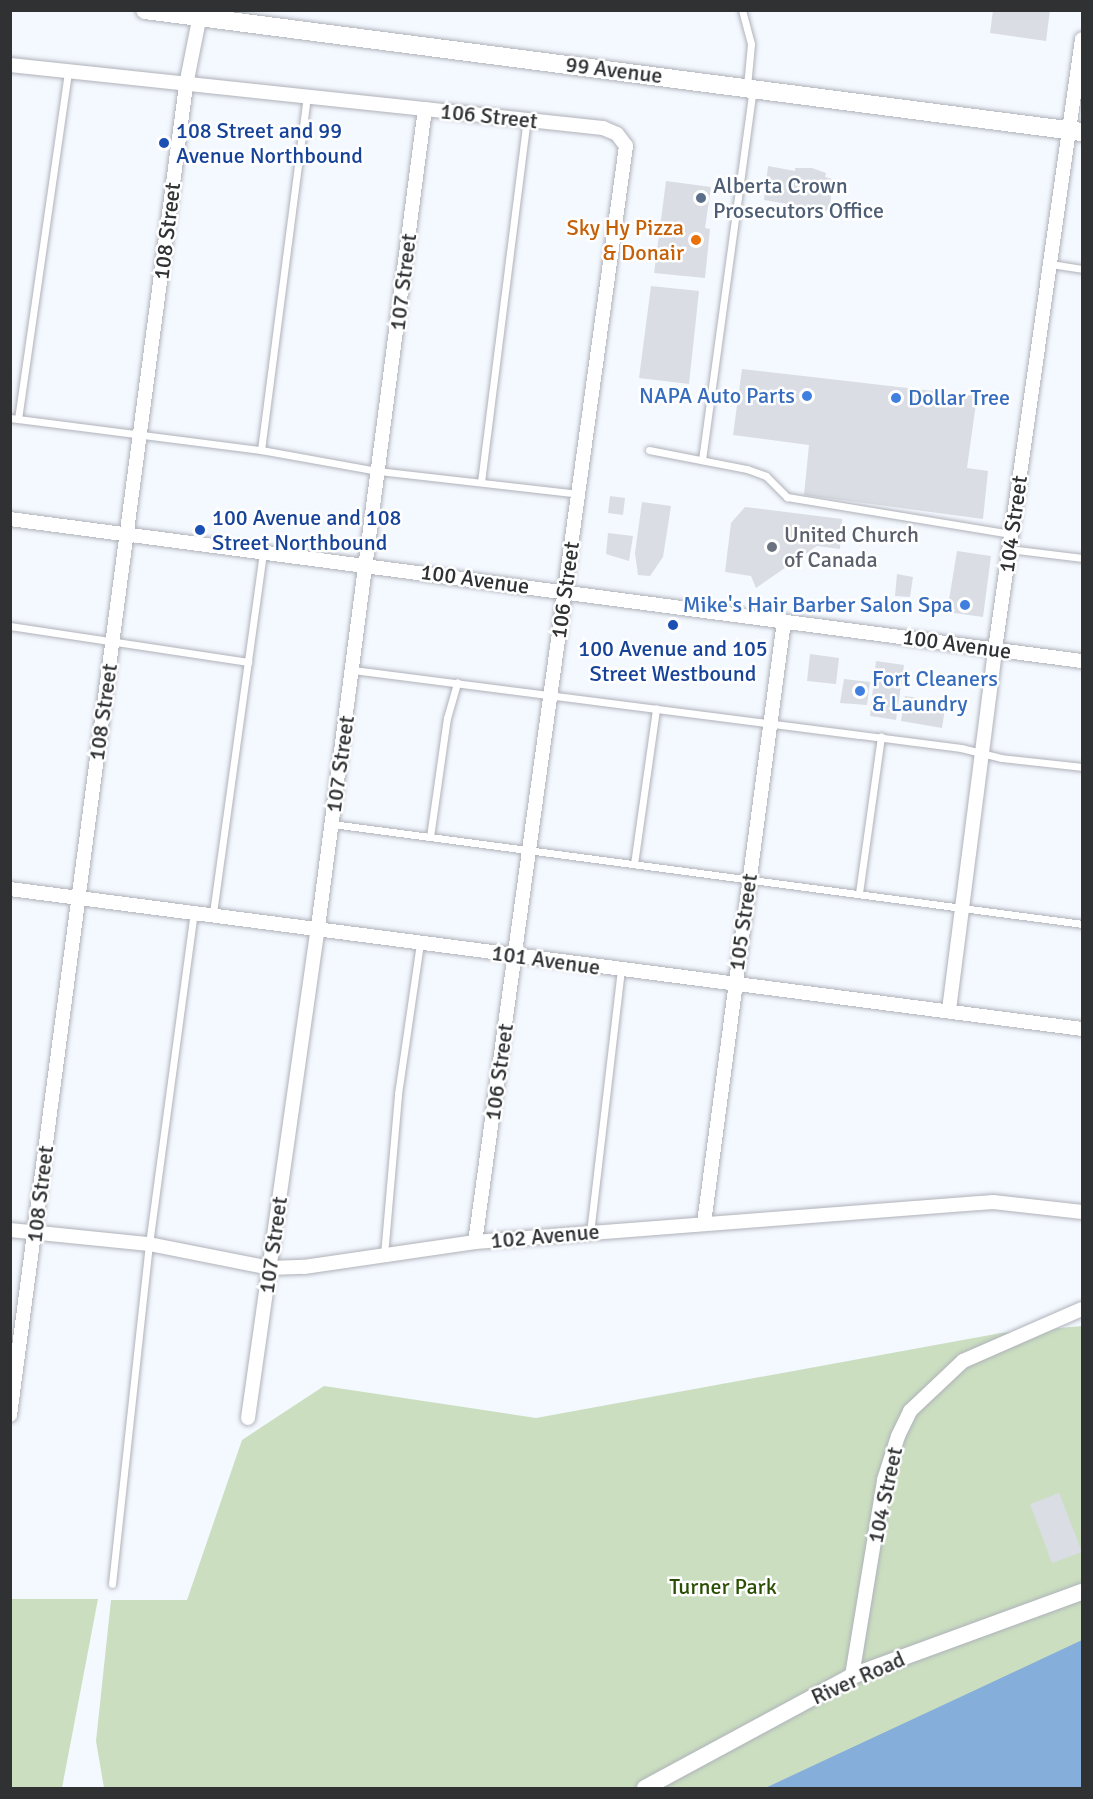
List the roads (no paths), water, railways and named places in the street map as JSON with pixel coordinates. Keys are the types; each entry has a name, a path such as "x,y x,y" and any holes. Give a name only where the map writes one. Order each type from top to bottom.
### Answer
{"main road":[{"name":"99 Avenue","path":"146,10 200,15 1076,131"}],"street":[{"name":"108 Street","path":"10,1415 186,85 200,15"},
{"name":"104 Street","path":"949,1010 1011,534 1051,264 1076,131 1083,39"},
{"name":"106 Street","path":"10,65 610,130 626,146 580,494 564,591 475,1242"},
{"name":"107 Street","path":"248,1418 353,670 425,109"},
{"name":"100 Avenue","path":"10,519 1083,661"},
{"name":"105 Street","path":"704,1223 784,621"},
{"name":"101 Avenue","path":"10,889 194,910 515,957 949,1010 1083,1029"},
{"name":"102 Avenue","path":"10,1230 35,1235 149,1244 270,1268 475,1242 704,1223 1011,1202 1083,1212"},
{"name":"104 Street","path":"852,1676 884,1480 898,1436 910,1411 963,1361 1083,1309"},
{"name":"River Road","path":"645,1788 852,1676 1083,1592"}],"lane":[{"path":"702,460 750,87 751,44 742,10"},
{"path":"68,71 14,419 261,450 378,471 580,494"},
{"path":"261,450 307,96"},
{"path":"481,482 527,120"},
{"path":"1051,264 1083,269"},
{"path":"649,450 766,476 787,496 1011,534"},
{"path":"1009,549 1083,558"},
{"path":"213,913 263,551"},
{"path":"10,626 248,662"},
{"path":"353,670 881,737 981,754 1083,767"},
{"path":"430,837 447,718 457,682"},
{"path":"634,864 656,709"},
{"path":"859,894 881,737"},
{"path":"332,824 962,906 1083,924"},
{"path":"112,1584 149,1244 194,910"},
{"path":"384,1255 398,1094 420,942"},
{"path":"590,1233 621,970"}],"water":[{"path":"1082,1640 1082,1788 765,1788 986,1685"}],"place":[{"name":"108 Street and 99 Avenue Northbound","path":"164,143"},
{"name":"Alberta Crown Prosecutors Office","path":"701,198"},
{"name":"Sky Hy Pizza & Donair","path":"696,240"},
{"name":"NAPA Auto Parts","path":"807,396"},
{"name":"Dollar Tree","path":"896,398"},
{"name":"100 Avenue and 108 Street Northbound","path":"200,530"},
{"name":"United Church of Canada","path":"772,547"},
{"name":"Mike's Hair Barber Salon Spa","path":"965,605"},
{"name":"100 Avenue and 105 Street Westbound","path":"673,625"},
{"name":"Fort Cleaners & Laundry","path":"860,691"}],"park label":[{"name":"Turner Park","path":"723,1587"}]}
